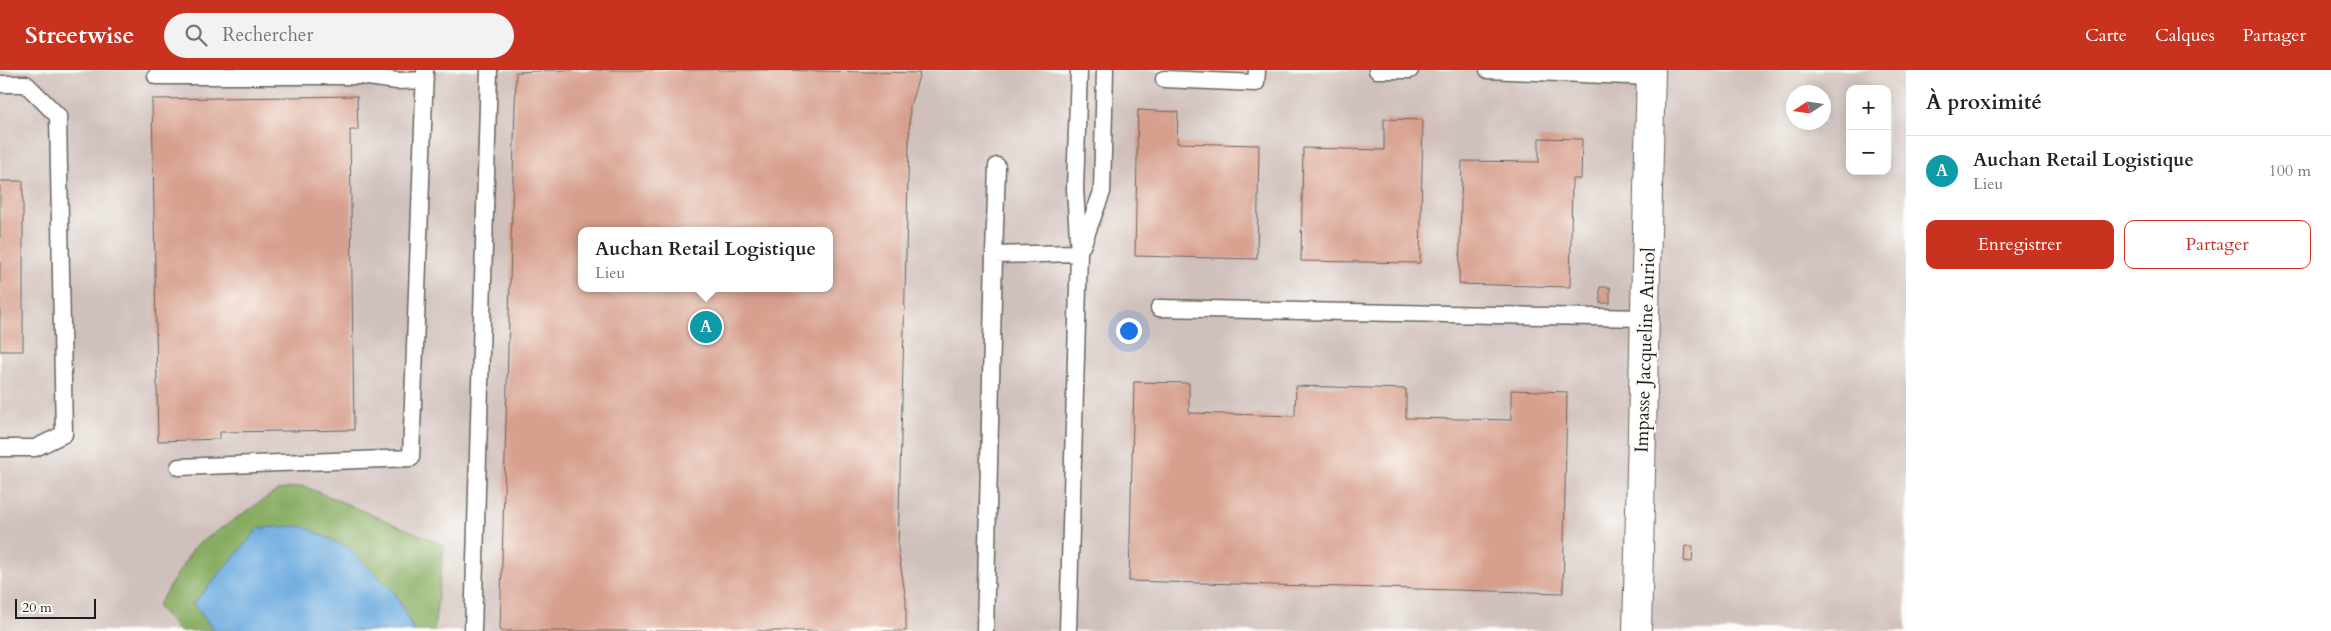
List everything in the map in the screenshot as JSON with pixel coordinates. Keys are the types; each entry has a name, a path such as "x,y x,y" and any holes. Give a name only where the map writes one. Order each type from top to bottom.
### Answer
{"street":[{"name":"Impasse Jacqueline Auriol","path":"1637,631 1651,74"}],"lane":[{"path":"472,631 489,70"},
{"path":"1068,631 1079,253 1075,189 1078,70"},
{"path":"1079,253 1102,192 1105,70"},
{"path":"1164,79 1256,83 1257,70"},
{"path":"1377,70 1410,70"},
{"path":"1488,70 1651,74"},
{"path":"156,76 361,76 397,81 425,75 411,458 179,467"},
{"path":"0,84 26,84 58,116 64,434 35,448 0,448"},
{"path":"984,631 997,166"},
{"path":"994,255 1079,253"},
{"path":"1159,308 1645,318"}],"shaded area":[{"path":"0,70 1906,70 1906,631 0,631"}],"green space":[{"path":"304,486 444,545 434,631 414,631 395,593 193,603 215,631 179,631 157,606 195,546 278,490"}],"water":[{"path":"302,526 347,547 395,593 414,631 215,631 193,604 259,528"}],"building":[{"path":"568,70 765,70 920,73 910,106 898,549 906,600 906,631 500,631 516,72"},
{"path":"357,96 358,130 350,130 354,430 220,432 220,439 158,441 152,99"},
{"path":"1138,110 1178,112 1177,143 1259,145 1257,259 1135,256"},
{"path":"1384,119 1423,120 1420,263 1301,261 1303,148 1384,150"},
{"path":"1539,138 1582,139 1581,179 1572,179 1570,287 1459,284 1462,161 1539,162"},
{"path":"0,181 23,181 23,351 0,351"},
{"path":"1600,287 1610,287 1610,303 1600,303"},
{"path":"1134,382 1189,383 1189,413 1295,416 1296,386 1406,389 1406,418 1511,420 1511,390 1567,392 1563,593 1129,581"},
{"path":"1685,546 1693,546 1692,562 1684,561"}],"place":[{"name":"Auchan Retail Logistique","path":"706,327"}]}
